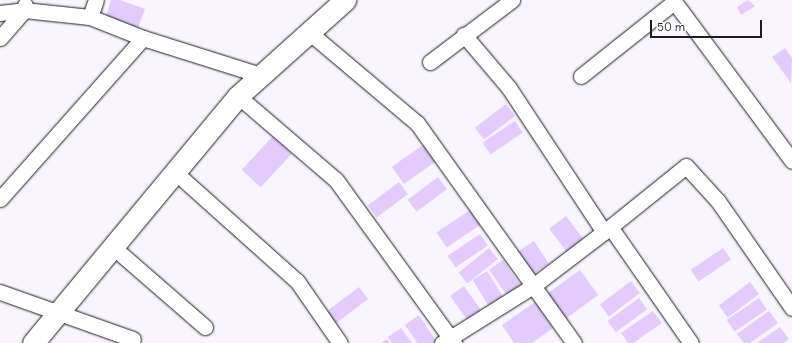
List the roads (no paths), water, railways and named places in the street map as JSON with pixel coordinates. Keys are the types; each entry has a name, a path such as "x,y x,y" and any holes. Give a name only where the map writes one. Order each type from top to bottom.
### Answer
{"street":[{"path":"90,17 96,0"},
{"path":"33,343 57,312 176,173 238,96 345,0"},
{"path":"430,62 512,0"},
{"path":"581,76 673,1 792,161"},
{"path":"0,38 24,5"},
{"path":"0,13 24,5 90,17 143,38 260,75"},
{"path":"310,33 417,123 574,343"},
{"path":"464,35 509,88 607,230 691,343"},
{"path":"0,199 143,38"},
{"path":"238,96 336,180 449,341 533,286 607,230 686,166 718,201 792,308"},
{"path":"176,173 296,281 340,343"},
{"path":"113,247 205,327"},
{"path":"0,292 133,339"}]}
